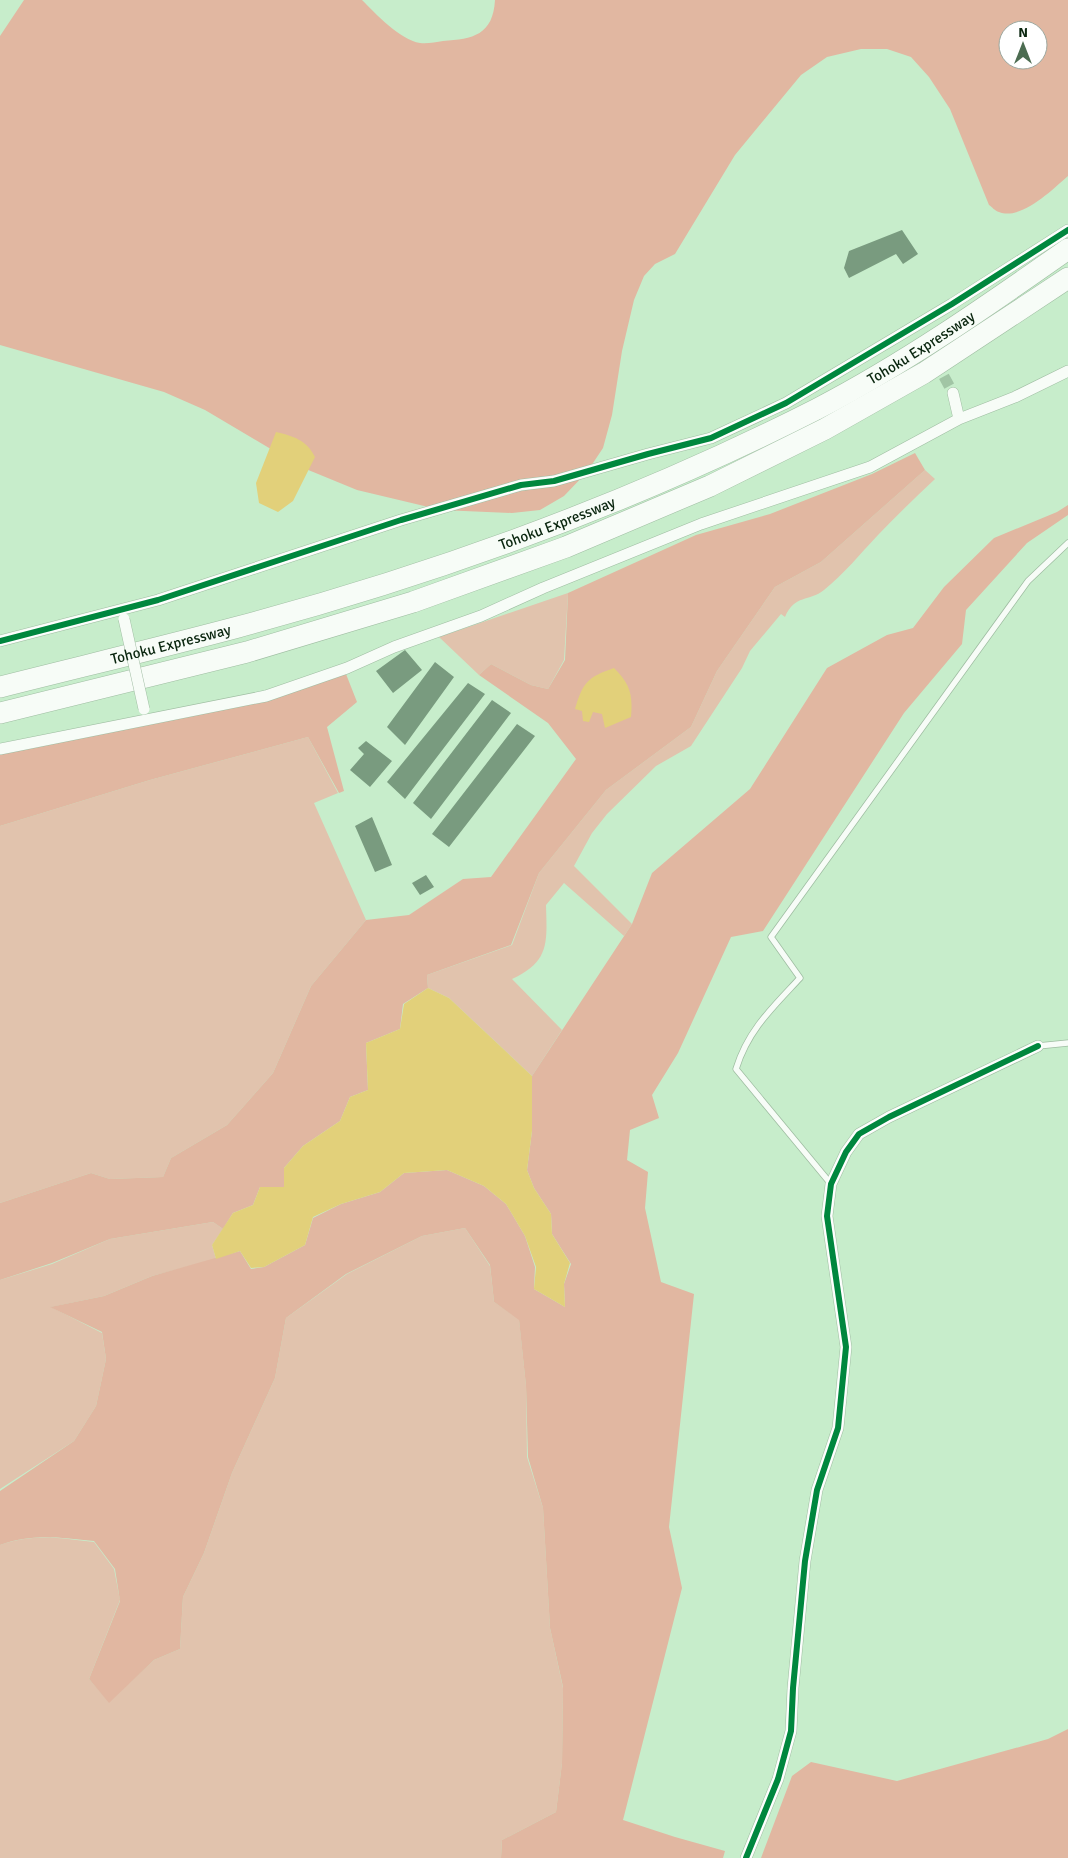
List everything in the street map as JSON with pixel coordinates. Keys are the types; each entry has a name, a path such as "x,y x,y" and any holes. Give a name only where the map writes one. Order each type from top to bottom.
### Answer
{"highway":[{"name":"Tohoku Expressway","path":"0,687 240,627 406,577 559,523 700,464 818,408 914,352 1068,249"},
{"name":"Tohoku Expressway","path":"0,713 247,652 413,602 566,547 710,486 825,429 924,373 1068,278"}],"street":[{"path":"0,641 158,600 401,520 512,488 554,481 711,438 786,403 918,328 1068,230"},
{"path":"0,749 144,714 177,715 266,696 346,668 394,647 481,616 543,588 692,528 870,467 959,419 1015,397 1068,371"},
{"path":"953,393 959,419"},
{"path":"116,610 124,619 144,714"},
{"path":"746,1858 778,1779 791,1730 805,1561 817,1490 838,1428 846,1347 826,1216 831,1184 846,1152 859,1134 1038,1046"}],"lane":[{"path":"831,1184 736,1069 743,1047 758,1024 800,978 771,937 1028,581 1068,543"},
{"path":"1038,1046 1068,1043"}],"shaded area":[{"path":"24,0 362,0 396,32 412,41 426,43 463,39 479,33 486,28 490,21 495,0 1068,0 1068,176 1036,202 1017,212 1008,214 998,211 989,205 950,109 929,77 911,57 887,49 861,49 827,57 801,75 735,155 675,254 655,264 644,276 634,300 622,351 612,415 603,448 587,472 564,496 540,510 512,513 441,510 357,490 301,467 205,410 164,392 0,345 0,36"},
{"path":"276,432 288,435 304,443 315,457 293,501 278,512 259,503 256,483"},
{"path":"915,453 925,470 821,562 775,587 717,671 691,727 606,790 539,873 511,945 427,975 428,988 403,1004 400,1029 366,1043 368,1090 350,1097 340,1121 303,1146 284,1168 284,1187 260,1187 253,1205 233,1213 223,1229 213,1222 110,1239 52,1263 0,1280 0,1203 91,1173 110,1179 163,1177 171,1158 227,1125 273,1073 311,986 366,920 409,915 463,879 491,877 576,759 548,723 479,675 491,664 531,685 548,689 565,660 568,593 696,535 770,514 872,474"},
{"path":"925,470 935,479 845,571 818,594 793,605 785,617 781,614 750,651 742,668 691,746 656,766 607,814 592,833 574,866 632,924 624,936 564,883 546,905 546,940 544,950 540,958 533,965 512,979 562,1030 532,1076 449,998 428,988 427,975 512,945 539,873 606,790 691,727 717,671 775,587 821,562"},
{"path":"1068,505 1068,515 1027,543 966,610 962,644 904,713 763,931 731,937 678,1053 652,1095 659,1118 630,1130 627,1160 648,1172 645,1208 661,1282 694,1294 669,1527 682,1588 623,1820 725,1851 723,1858 501,1858 502,1840 556,1812 562,1763 563,1687 550,1628 543,1508 528,1457 526,1386 519,1320 494,1302 490,1265 465,1228 422,1236 346,1274 286,1318 275,1378 232,1473 204,1553 183,1597 180,1649 154,1660 109,1703 89,1679 120,1601 115,1569 94,1541 35,1538 12,1541 0,1545 0,1491 74,1441 96,1406 106,1359 102,1332 50,1307 104,1296 152,1276 240,1251 251,1269 264,1267 305,1245 313,1218 341,1204 380,1192 404,1173 447,1170 484,1186 506,1204 525,1236 535,1267 534,1289 565,1307 564,1284 571,1264 552,1234 551,1214 534,1188 527,1170 532,1131 532,1076 632,924 652,873 750,789 827,668 887,635 913,628 944,587 994,538 1057,512"},
{"path":"568,593 564,660 548,689 531,685 491,664 479,675 439,637"},
{"path":"614,668 627,684 631,696 631,717 605,728 602,714 593,712 589,722 583,721 582,711 575,709 581,692 592,678"},
{"path":"346,674 357,702 327,727 344,791 339,793 308,737 150,780 0,826 0,753"},
{"path":"308,737 338,793 314,803 366,920 311,986 273,1073 227,1125 171,1158 163,1177 110,1179 91,1173 0,1203 0,826 150,780"},
{"path":"428,988 449,998 532,1076 532,1131 527,1170 534,1188 551,1214 552,1234 570,1263 564,1284 565,1307 534,1289 536,1267 525,1236 506,1204 484,1186 447,1170 404,1173 380,1192 341,1204 313,1217 305,1245 264,1267 251,1268 240,1251 216,1259 212,1245 233,1213 253,1205 260,1187 284,1187 284,1168 303,1146 340,1121 350,1097 368,1090 366,1043 400,1029 404,1004"},
{"path":"213,1222 223,1229 212,1245 216,1259 152,1276 104,1296 51,1307 102,1333 106,1359 96,1406 74,1441 0,1489 0,1280 52,1264 110,1239"},
{"path":"465,1228 490,1266 494,1302 519,1319 526,1386 527,1457 543,1508 550,1628 563,1688 562,1763 556,1812 502,1840 501,1858 0,1858 0,1545 12,1541 35,1538 58,1538 94,1542 114,1569 120,1600 89,1679 109,1702 154,1660 180,1649 183,1597 204,1553 232,1473 275,1378 286,1318 347,1274 422,1236"},
{"path":"1068,1729 1068,1858 761,1858 792,1776 811,1762 897,1781 1048,1739"}],"building":[{"path":"902,230 918,254 903,264 896,254 849,278 844,268 849,251"},
{"path":"405,650 422,670 393,693 376,671"},
{"path":"435,662 454,677 405,745 387,727"},
{"path":"468,683 485,694 405,799 387,782"},
{"path":"492,700 511,713 431,819 413,803"},
{"path":"517,724 535,736 449,847 432,834"},
{"path":"366,741 392,761 370,787 350,770 364,754 358,748"},
{"path":"372,817 392,865 375,872 355,826"},
{"path":"426,875 434,887 420,895 412,883"}],"tunnel":[{"path":"936,362 953,393"}],"cycle path":[{"path":"0,641 158,600 401,520 521,485 554,481 711,438 786,403 952,304 1068,230"},
{"path":"746,1858 778,1779 791,1731 793,1688 805,1561 817,1490 838,1428 846,1347 827,1216 831,1184 846,1152 859,1134 889,1117 1038,1046"}]}
